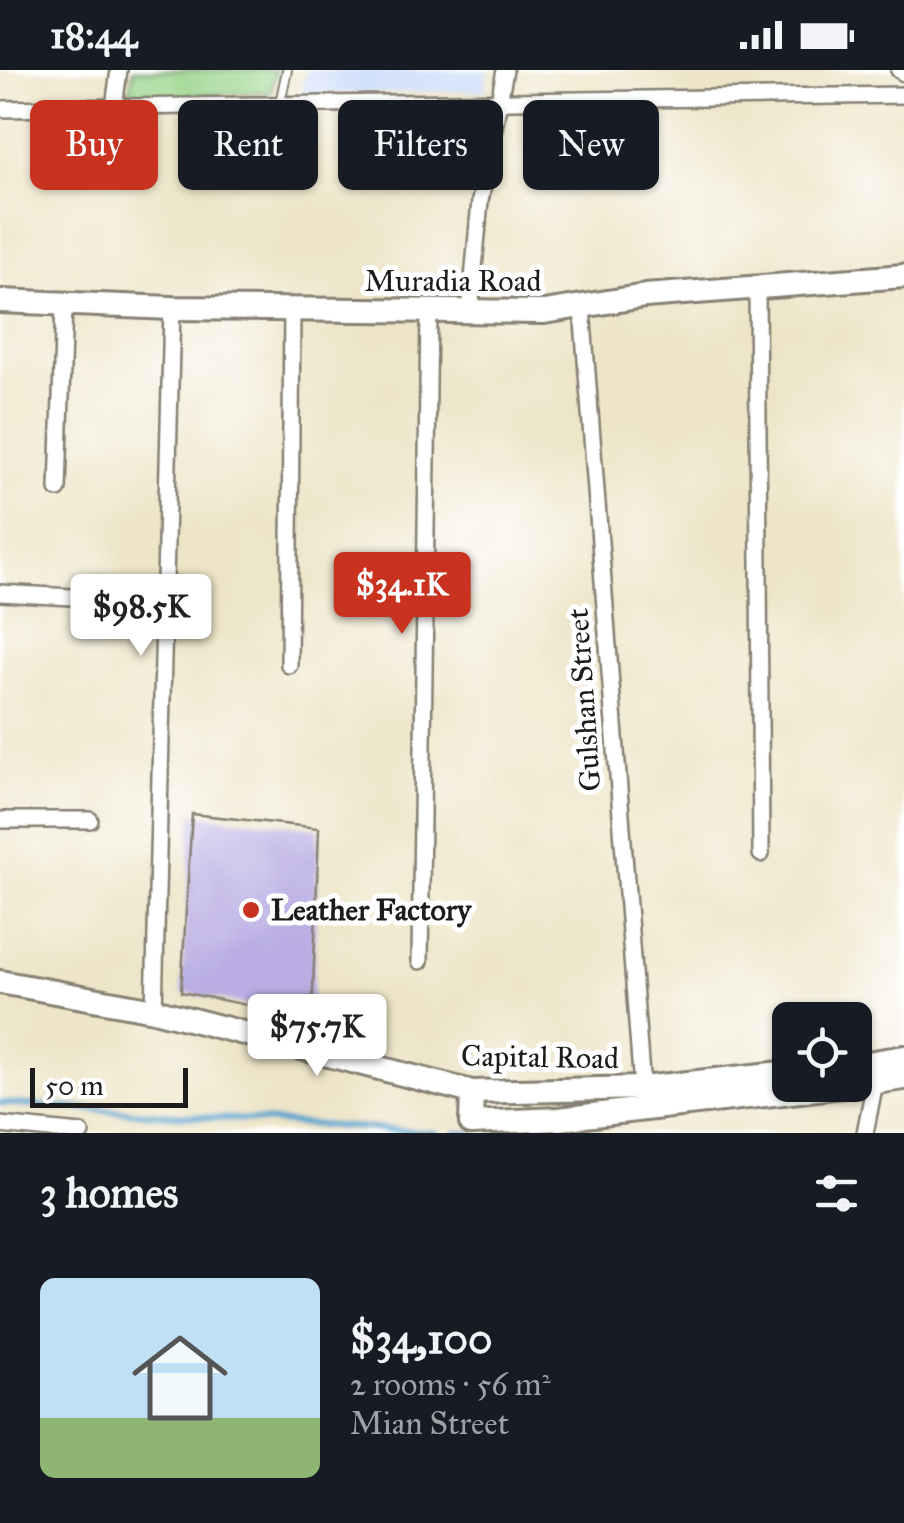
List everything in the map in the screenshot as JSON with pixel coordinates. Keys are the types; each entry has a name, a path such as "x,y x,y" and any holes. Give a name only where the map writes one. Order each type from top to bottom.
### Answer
{"street":[{"path":"115,100 118,70"},
{"path":"498,100 504,70"},
{"path":"503,101 904,95"},
{"path":"0,110 30,109"},
{"path":"470,313 482,190"},
{"name":"Muradia Road","path":"0,302 429,313 544,312 644,296 904,276"},
{"path":"758,285 761,854"},
{"path":"58,489 64,304"},
{"path":"154,1010 172,308"},
{"name":"Gulshan Street","path":"582,308 642,1088"},
{"path":"289,665 292,310"},
{"path":"420,961 429,313"},
{"path":"0,592 72,597"},
{"path":"0,820 90,820"},
{"name":"Capital Road","path":"0,982 154,1010 472,1092 642,1088 772,1074"},
{"path":"872,1076 904,1057"},
{"path":"872,1080 904,1078"},
{"path":"472,1092 470,1128 772,1092"},
{"path":"866,1102 866,1133"},
{"path":"0,1125 81,1133"}],"lane":[{"path":"281,100 287,70"}],"shaded area":[{"path":"306,70 488,70 485,91 301,94"}],"green space":[{"path":"133,70 276,70 271,92 129,98"}],"building":[{"name":"Leather Factory","path":"192,814 319,828 312,1018 181,992"}],"waterway":[{"path":"0,1103 436,1133"},
{"path":"456,1133 471,1133"}],"place":[{"name":"Leather Factory","path":"251,910"}]}
